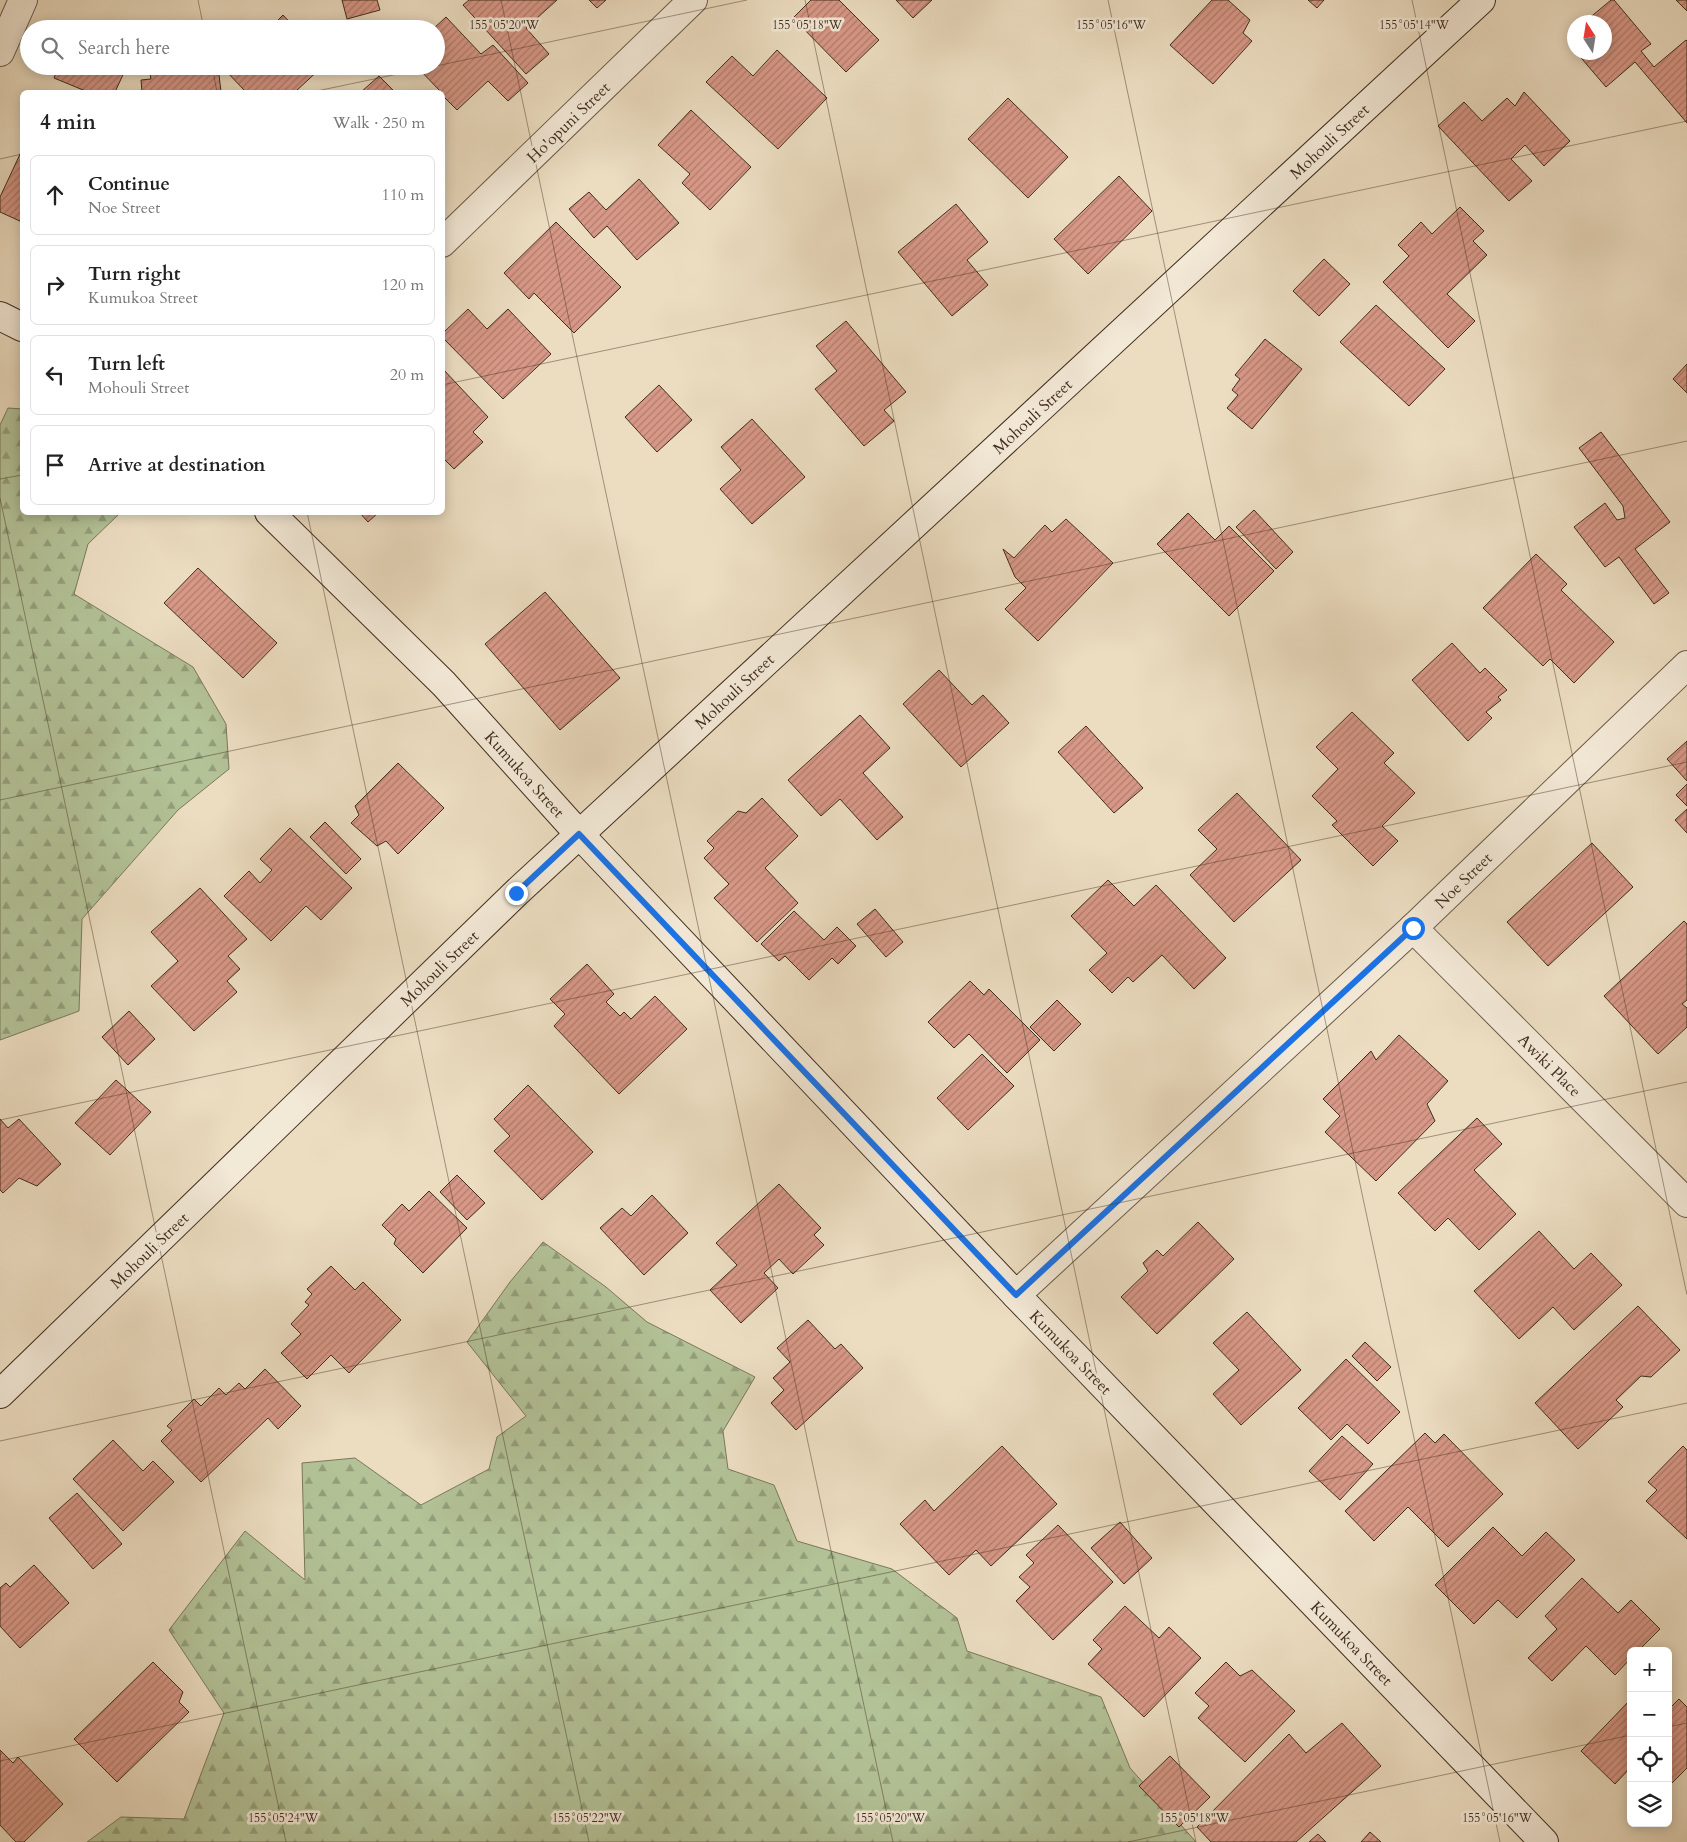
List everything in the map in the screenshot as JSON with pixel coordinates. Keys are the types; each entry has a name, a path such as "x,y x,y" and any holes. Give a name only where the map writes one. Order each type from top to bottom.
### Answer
{"street":[{"path":"0,52 23,0"},
{"name":"Ho'opuni Street","path":"445,241 693,0"},
{"name":"Mohouli Street","path":"0,1394 508,900 1481,0"},
{"path":"0,316 20,326"},
{"name":"Kumukoa Street","path":"272,515 444,684 579,834 1016,1295 1544,1842"},
{"name":"Noe Street","path":"1016,1295 1413,928 1687,665"},
{"name":"Awiki Place","path":"1413,928 1687,1203"}],"green space":[{"path":"8,408 20,409 20,515 118,515 88,544 74,594 193,667 226,724 229,769 178,810 82,919 79,1011 0,1040 0,425"},
{"path":"543,1242 606,1287 647,1322 755,1377 723,1431 728,1469 774,1485 797,1541 892,1569 957,1618 967,1651 1101,1697 1130,1768 1196,1842 87,1842 121,1817 184,1819 224,1713 169,1630 245,1531 305,1580 302,1463 355,1458 421,1505 489,1469 497,1437 526,1416 467,1342 510,1282"}],"building":[{"path":"342,0 377,0 380,10 347,19"},
{"path":"469,0 557,0 526,28 549,54 526,74 463,5"},
{"path":"589,0 606,0 597,8"},
{"path":"811,0 839,0 879,40 846,72 793,18"},
{"path":"896,0 932,0 913,18"},
{"path":"1212,0 1228,0 1250,20 1243,33 1252,41 1213,84 1170,45"},
{"path":"1308,0 1324,0 1317,8"},
{"path":"1611,0 1614,0 1651,44 1641,51 1654,67 1687,41 1687,123 1635,62 1606,87 1583,60 1612,60 1612,15 1593,15"},
{"path":"1676,0 1687,0 1687,11"},
{"path":"283,15 288,20 278,20"},
{"path":"446,17 481,54 493,45 528,83 508,101 488,81 457,110 445,98 445,90 439,90 425,75 445,75 445,20 443,20"},
{"path":"777,50 827,98 778,149 706,82 732,56 753,76"},
{"path":"55,75 123,75 116,90 83,90 54,78"},
{"path":"150,75 219,75 221,90 142,90 141,80 151,79"},
{"path":"230,75 313,75 297,90 244,90"},
{"path":"379,76 393,90 363,90"},
{"path":"1524,92 1570,141 1544,166 1525,145 1511,159 1532,181 1509,201 1438,126 1464,102 1482,121 1507,98 1515,106"},
{"path":"1008,98 1068,157 1028,198 968,139"},
{"path":"691,110 751,167 710,210 682,183 690,174 658,145"},
{"path":"20,154 20,221 0,212 0,197"},
{"path":"1119,176 1152,211 1088,274 1054,239"},
{"path":"639,179 679,223 637,260 607,226 594,238 569,209 589,192 606,210"},
{"path":"956,204 988,242 967,260 988,285 952,316 898,252"},
{"path":"1460,207 1484,231 1473,241 1487,255 1447,294 1475,321 1448,348 1383,282 1409,256 1398,245 1421,222 1432,234"},
{"path":"556,222 621,287 574,333 534,293 529,299 504,273"},
{"path":"1324,259 1350,284 1319,316 1293,291"},
{"path":"1376,305 1445,369 1409,406 1340,342"},
{"path":"468,309 487,329 508,309 551,354 503,399 445,340 445,331"},
{"path":"846,321 906,392 884,410 894,421 864,446 815,389 837,371 816,346"},
{"path":"1265,339 1302,369 1252,429 1227,408 1238,395 1232,390 1240,379 1235,375"},
{"path":"1687,364 1687,393 1673,379"},
{"path":"445,371 488,417 473,432 483,442 454,469 445,460"},
{"path":"659,385 692,420 657,452 625,417"},
{"path":"752,419 805,477 752,524 720,489 741,470 721,447"},
{"path":"1601,432 1670,522 1635,549 1669,593 1654,604 1619,557 1605,567 1574,527 1605,503 1617,520 1625,518 1623,506 1579,448"},
{"path":"1254,510 1293,552 1276,569 1236,527"},
{"path":"1188,513 1215,540 1229,526 1274,571 1229,616 1157,544"},
{"path":"362,515 376,515 368,522"},
{"path":"1066,519 1113,563 1038,641 1005,609 1026,588 1015,577 1003,549 1014,558 1045,525 1052,532"},
{"path":"1536,554 1567,584 1561,590 1614,642 1574,683 1550,659 1543,666 1483,608"},
{"path":"198,568 277,643 243,678 164,603"},
{"path":"545,592 620,678 560,730 485,644"},
{"path":"1452,643 1480,673 1485,668 1507,690 1498,697 1501,700 1486,712 1492,718 1468,741 1412,680"},
{"path":"939,670 972,705 983,695 1009,723 961,767 903,704"},
{"path":"1352,712 1394,753 1384,763 1415,793 1382,826 1398,841 1373,866 1332,825 1337,821 1312,796 1338,769 1316,747"},
{"path":"860,715 890,748 863,773 903,817 877,840 840,799 821,816 788,780"},
{"path":"1086,726 1143,788 1114,813 1058,752"},
{"path":"1687,741 1687,781 1667,759"},
{"path":"398,763 444,808 398,854 386,841 377,846 351,823 359,815 355,806"},
{"path":"1687,784 1687,806 1676,795"},
{"path":"1237,793 1301,860 1234,922 1190,875 1217,849 1198,830"},
{"path":"762,798 798,836 765,868 798,903 757,942 714,898 729,884 704,858 714,848 707,841 738,811 746,813"},
{"path":"1687,809 1687,833 1675,820"},
{"path":"325,822 361,859 346,874 310,837"},
{"path":"290,828 352,888 321,920 306,906 271,941 224,896 249,871 260,883 272,870 260,859"},
{"path":"1592,843 1633,887 1548,966 1507,922"},
{"path":"1108,880 1134,906 1156,885 1226,958 1194,989 1162,955 1133,982 1128,977 1112,993 1089,970 1107,953 1071,916"},
{"path":"200,888 247,939 228,956 240,969 227,981 237,992 194,1031 151,986 178,961 151,932"},
{"path":"875,909 903,942 886,957 857,924"},
{"path":"794,911 824,940 837,927 856,946 838,964 832,958 809,980 785,956 779,961 761,944"},
{"path":"1684,921 1687,924 1687,1000 1682,1004 1687,1008 1687,1027 1658,1054 1604,996"},
{"path":"587,964 614,994 606,1002 620,1016 624,1012 631,1019 655,996 687,1029 619,1094 554,1026 565,1014 550,999"},
{"path":"970,981 984,995 989,989 1040,1040 1007,1073 969,1034 954,1048 928,1022"},
{"path":"1057,1000 1081,1024 1054,1051 1030,1027"},
{"path":"129,1011 155,1039 128,1065 102,1037"},
{"path":"1399,1035 1448,1081 1427,1104 1435,1121 1376,1181 1325,1132 1340,1116 1323,1099 1371,1051 1376,1060"},
{"path":"982,1054 1014,1086 968,1130 937,1098"},
{"path":"116,1080 151,1112 110,1155 75,1123"},
{"path":"528,1085 593,1152 542,1200 494,1151 510,1136 494,1119"},
{"path":"1477,1118 1502,1144 1474,1170 1516,1214 1479,1250 1448,1218 1435,1231 1398,1193"},
{"path":"0,1119 8,1128 19,1119 61,1164 37,1186 19,1178 3,1193 0,1190"},
{"path":"457,1175 485,1203 467,1220 440,1192"},
{"path":"779,1184 821,1228 814,1235 824,1245 793,1274 779,1259 764,1273 778,1288 741,1323 710,1290 737,1265 716,1243"},
{"path":"429,1191 467,1228 423,1273 394,1244 396,1239 382,1225 402,1204 409,1211"},
{"path":"652,1195 688,1233 644,1275 600,1228 622,1208 631,1216"},
{"path":"1198,1222 1234,1259 1157,1334 1121,1297 1148,1271 1143,1263 1157,1250 1163,1256"},
{"path":"1539,1231 1574,1269 1591,1253 1622,1285 1574,1330 1553,1307 1519,1339 1474,1291"},
{"path":"331,1266 355,1290 363,1282 401,1320 349,1373 331,1355 307,1379 281,1353 301,1334 291,1324 309,1305 305,1302 312,1294 307,1289"},
{"path":"1638,1306 1680,1350 1651,1377 1641,1376 1616,1400 1623,1407 1578,1449 1535,1403"},
{"path":"1247,1312 1301,1370 1241,1425 1213,1394 1239,1370 1213,1343"},
{"path":"808,1320 835,1349 841,1344 863,1368 796,1430 771,1403 784,1390 773,1378 790,1362 777,1348"},
{"path":"1365,1342 1391,1367 1377,1381 1352,1356"},
{"path":"1346,1359 1400,1412 1368,1444 1347,1424 1331,1440 1298,1408"},
{"path":"265,1369 301,1406 278,1429 268,1418 201,1482 161,1441 172,1430 167,1426 194,1399 201,1406 219,1388 226,1395 239,1383 245,1389"},
{"path":"1425,1433 1435,1443 1444,1434 1503,1494 1448,1547 1408,1507 1374,1541 1345,1511"},
{"path":"1342,1436 1373,1464 1340,1500 1309,1471"},
{"path":"113,1440 143,1471 153,1461 174,1482 123,1531 73,1479"},
{"path":"1002,1446 1057,1504 991,1566 976,1550 949,1575 900,1524 925,1500 934,1511"},
{"path":"1683,1446 1687,1450 1687,1539 1646,1501 1657,1490 1648,1482"},
{"path":"77,1493 122,1544 93,1569 49,1518"},
{"path":"1120,1522 1152,1558 1124,1584 1091,1548"},
{"path":"1058,1525 1113,1582 1053,1640 1016,1601 1030,1587 1019,1577 1034,1563 1026,1555"},
{"path":"1493,1527 1522,1556 1546,1532 1575,1560 1517,1618 1498,1600 1474,1624 1435,1585"},
{"path":"34,1565 69,1603 20,1648 0,1626 0,1588 6,1583 10,1587"},
{"path":"1582,1578 1618,1613 1631,1600 1660,1629 1642,1647 1627,1647 1627,1662 1615,1675 1586,1646 1552,1681 1528,1658 1557,1629 1545,1616"},
{"path":"1125,1606 1159,1638 1169,1627 1201,1658 1144,1717 1088,1664 1102,1649 1093,1640"},
{"path":"153,1662 183,1692 179,1702 189,1712 117,1782 74,1739"},
{"path":"1226,1662 1240,1676 1252,1670 1295,1711 1245,1762 1198,1718 1209,1706 1195,1693"},
{"path":"1679,1699 1687,1707 1687,1768 1672,1783 1672,1737 1672,1706"},
{"path":"1627,1703 1627,1771 1615,1784 1581,1751"},
{"path":"1342,1723 1381,1766 1296,1842 1211,1842 1197,1827 1289,1734 1306,1753"},
{"path":"0,1750 13,1763 18,1757 63,1804 24,1842 16,1842 0,1825"},
{"path":"1170,1756 1210,1797 1179,1827 1139,1786"},
{"path":"1370,1832 1381,1842 1361,1842"},
{"path":"1318,1834 1326,1842 1309,1842"}],"route":[{"path":"516,893 579,834 1016,1295 1413,928"}]}
